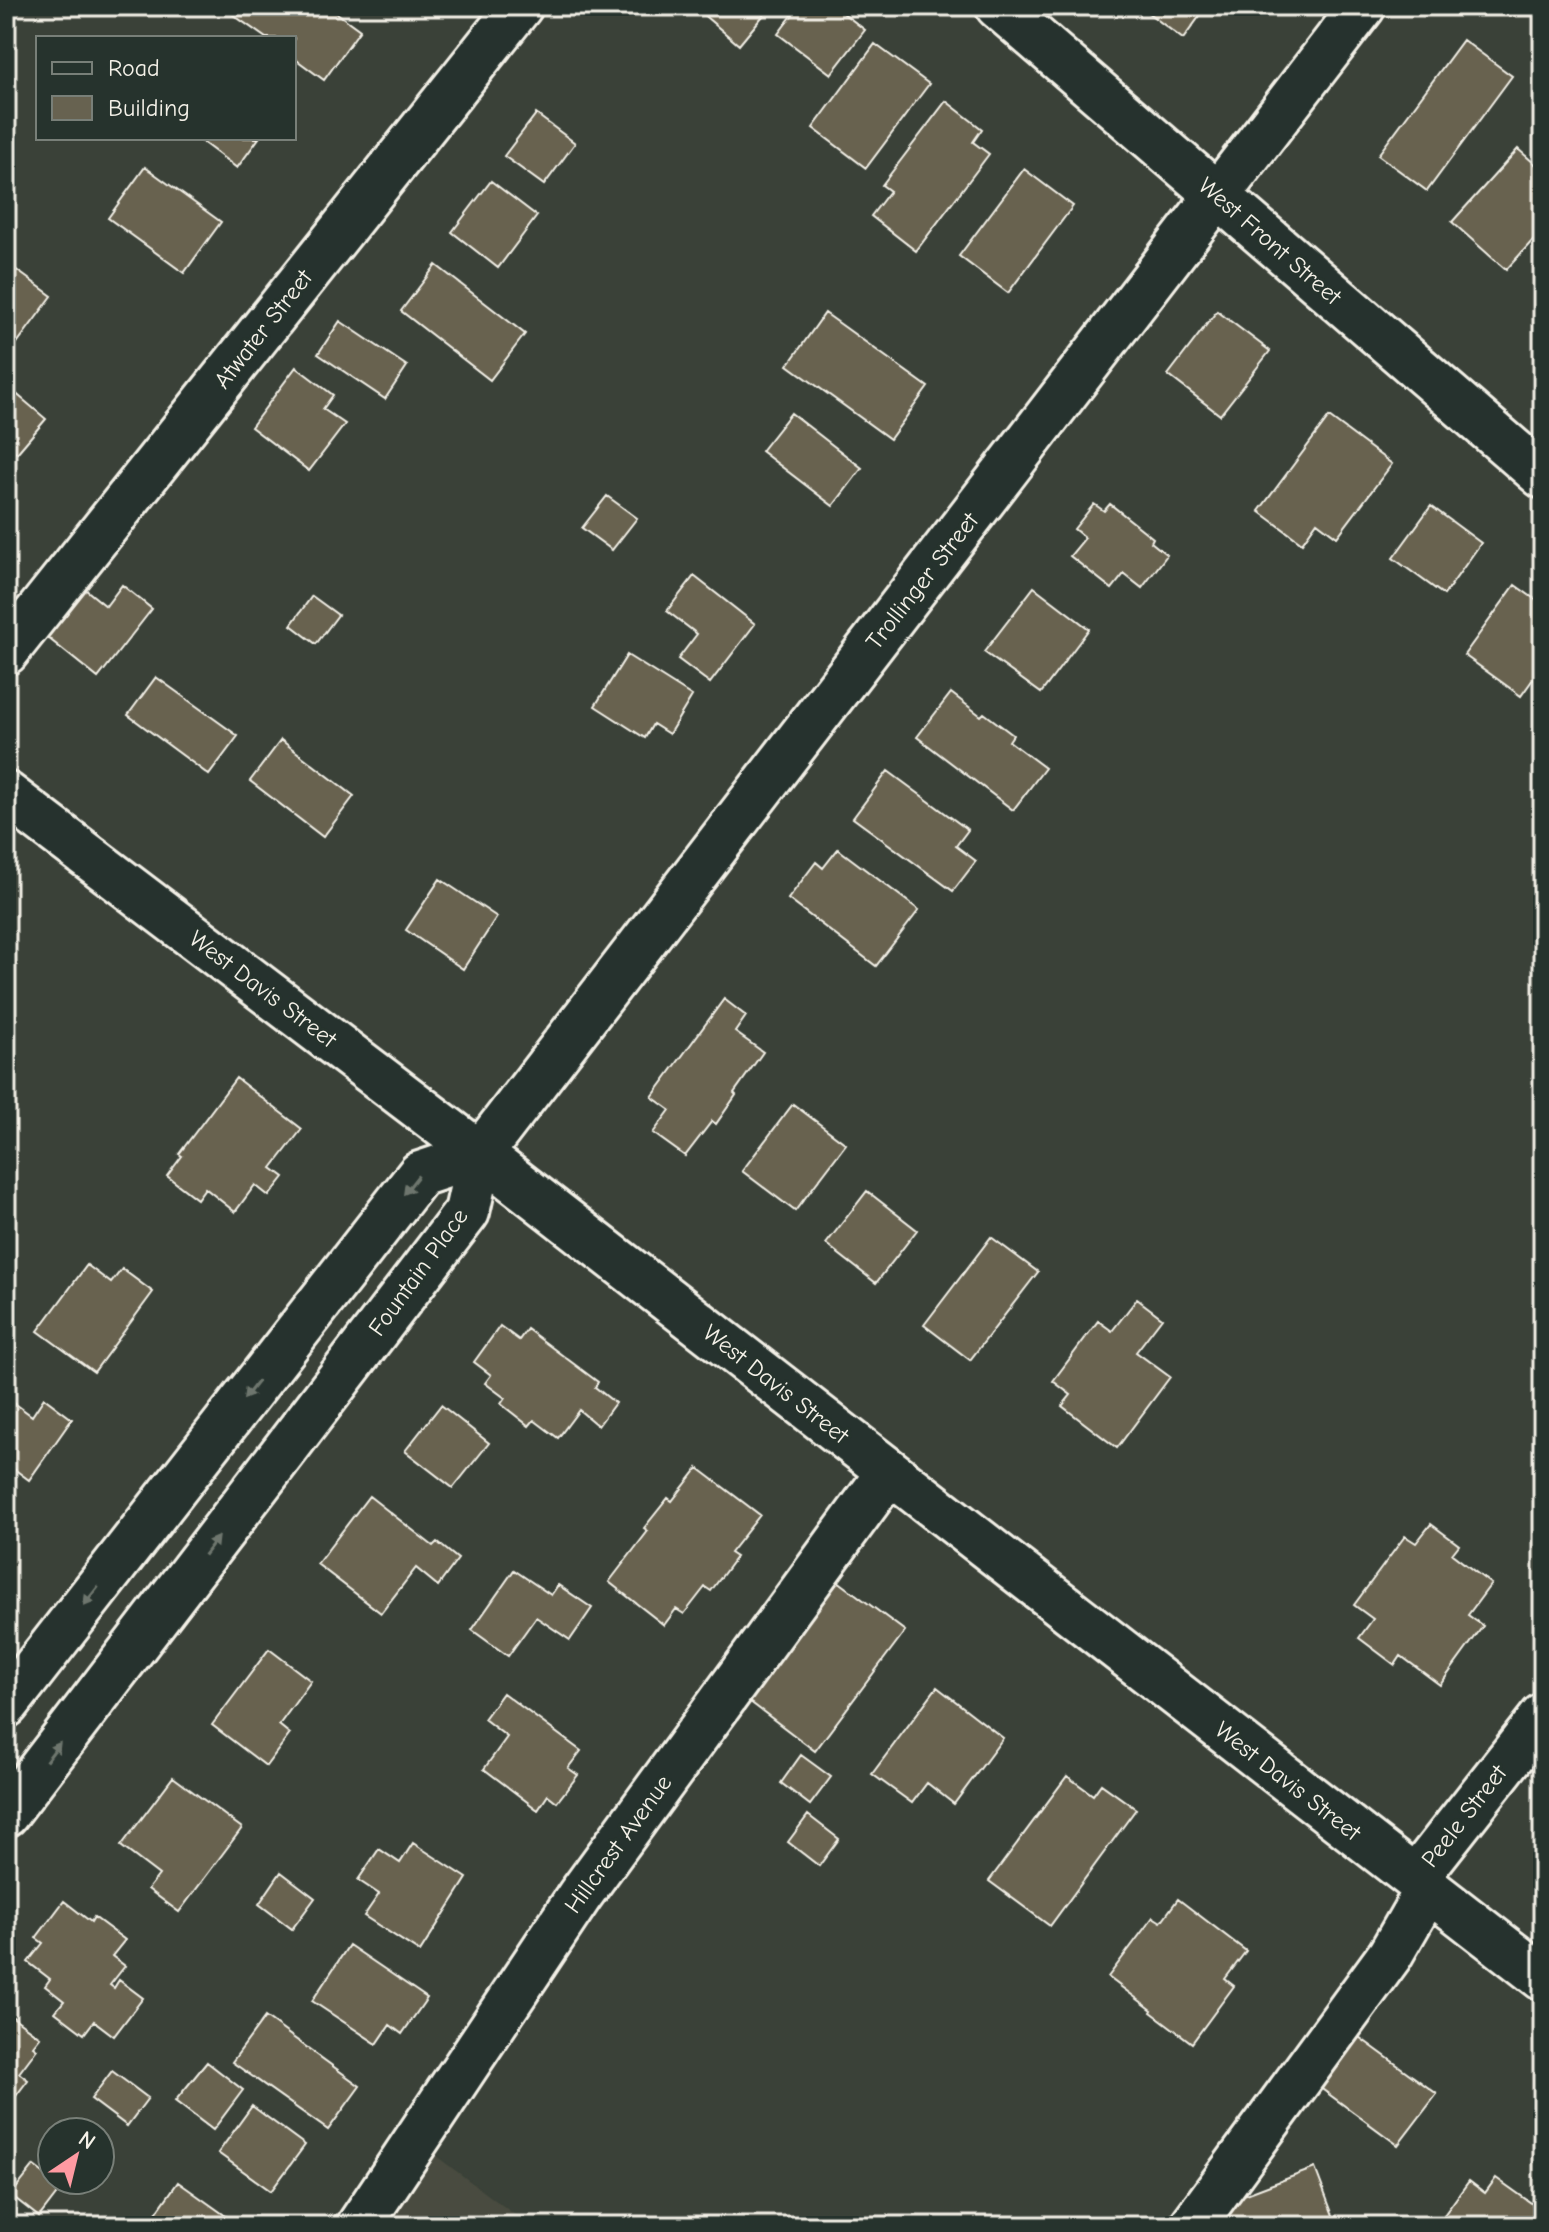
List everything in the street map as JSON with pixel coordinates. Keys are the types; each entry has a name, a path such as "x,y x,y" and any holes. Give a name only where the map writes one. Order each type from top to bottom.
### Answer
{"street":[{"name":"West Front Street","path":"998,6 1543,476"},
{"name":"Trollinger Street","path":"480,1154 1363,6"},
{"name":"Atwater Street","path":"6,652 498,14"},
{"name":"West Davis Street","path":"6,794 480,1154 1543,1978"},
{"path":"6,1705 420,1174 480,1154"},
{"name":"Fountain Place","path":"6,1814 467,1212 480,1154"},
{"name":"Hillcrest Avenue","path":"359,2226 580,1895 889,1472"},
{"name":"Peele Street","path":"1192,2226 1390,1955 1421,1884 1543,1716"}],"shaded area":[{"path":"432,2153 530,2226 386,2226"}],"building":[{"path":"233,6 327,6 360,30 324,80 296,59 296,36 263,36 229,12"},
{"path":"693,6 771,6 739,45"},
{"path":"799,6 834,6 865,30 831,74 778,34"},
{"path":"1139,6 1207,6 1183,39"},
{"path":"1463,40 1512,76 1427,191 1378,155"},
{"path":"875,44 929,84 866,168 813,128"},
{"path":"946,101 982,129 973,142 989,154 916,251 871,216 890,191 882,185"},
{"path":"536,114 575,143 544,185 504,156"},
{"path":"200,140 258,140 237,168"},
{"path":"1518,149 1543,171 1543,229 1506,270 1452,222"},
{"path":"145,167 221,222 184,273 108,218"},
{"path":"1024,169 1073,206 1008,293 959,256"},
{"path":"491,181 537,216 498,268 452,232"},
{"path":"436,265 525,334 490,380 401,311"},
{"path":"15,269 52,296 6,358 6,281"},
{"path":"1217,311 1270,351 1220,415 1168,375"},
{"path":"825,313 928,387 890,439 788,365"},
{"path":"340,321 407,366 385,399 318,354"},
{"path":"296,367 333,395 323,409 345,424 309,471 251,427"},
{"path":"13,391 46,419 17,453 6,446 6,400"},
{"path":"791,413 862,468 833,506 761,451"},
{"path":"1329,417 1392,464 1337,537 1317,522 1302,543 1259,511"},
{"path":"607,496 637,518 612,550 582,528"},
{"path":"1094,504 1104,511 1110,504 1153,538 1151,542 1167,555 1142,588 1124,574 1112,589 1070,556 1085,538 1074,529"},
{"path":"1431,506 1481,543 1444,595 1393,558"},
{"path":"694,576 755,624 710,683 678,659 697,634 667,611"},
{"path":"80,585 106,606 122,585 152,609 98,678 42,633"},
{"path":"1515,585 1543,605 1543,665 1521,696 1464,655"},
{"path":"1034,587 1089,629 1041,693 984,652"},
{"path":"312,596 338,615 316,644 291,625"},
{"path":"627,655 692,696 669,734 653,724 645,738 595,706"},
{"path":"156,677 238,736 209,775 128,715"},
{"path":"951,693 1013,735 1009,741 1045,768 1013,810 917,737"},
{"path":"281,740 354,796 323,837 250,781"},
{"path":"888,771 968,830 956,846 976,861 953,891 853,818"},
{"path":"838,849 919,910 876,966 788,899 816,862 823,868"},
{"path":"440,879 497,917 463,969 406,930"},
{"path":"724,999 746,1016 735,1032 763,1052 716,1124 712,1121 685,1156 653,1133 670,1110 652,1097"},
{"path":"236,1078 302,1129 272,1168 284,1177 269,1196 255,1185 235,1212 205,1188 197,1199 167,1176 182,1156 179,1154"},
{"path":"793,1104 846,1144 795,1211 742,1171"},
{"path":"867,1191 917,1230 876,1283 826,1244"},
{"path":"991,1237 1038,1272 970,1360 924,1325"},
{"path":"87,1265 111,1283 122,1269 153,1292 94,1372 38,1331"},
{"path":"1137,1299 1162,1318 1136,1352 1170,1377 1117,1448 1062,1406 1071,1395 1053,1381 1098,1321 1112,1331"},
{"path":"500,1326 519,1340 527,1329 598,1382 595,1387 615,1403 598,1426 579,1410 558,1438 534,1420 529,1426 501,1404 505,1398 485,1383 491,1375 474,1362"},
{"path":"6,1397 32,1416 44,1398 72,1419 29,1480 6,1463"},
{"path":"441,1405 489,1443 453,1488 405,1451"},
{"path":"698,1468 760,1515 730,1553 736,1557 711,1591 705,1587 684,1614 676,1609 664,1625 609,1582 648,1531 644,1528 668,1498 672,1501"},
{"path":"369,1496 433,1546 437,1542 458,1559 438,1586 416,1568 381,1613 317,1564"},
{"path":"1431,1524 1459,1545 1452,1554 1491,1584 1468,1615 1483,1626 1440,1685 1401,1656 1395,1665 1359,1638 1373,1619 1354,1605 1405,1536 1416,1543"},
{"path":"514,1570 551,1595 558,1585 592,1608 570,1640 536,1617 508,1656 472,1630"},
{"path":"838,1581 905,1631 815,1751 749,1701"},
{"path":"269,1649 311,1681 279,1725 290,1734 266,1766 212,1725"},
{"path":"937,1687 1003,1738 954,1804 927,1783 912,1803 872,1774"},
{"path":"503,1693 581,1751 568,1768 578,1775 557,1802 548,1795 538,1810 484,1769 507,1737 484,1719"},
{"path":"801,1755 831,1777 810,1805 781,1783"},
{"path":"1067,1776 1093,1795 1101,1784 1136,1809 1050,1926 989,1881"},
{"path":"173,1777 242,1828 179,1912 148,1889 159,1875 121,1846"},
{"path":"808,1815 839,1839 819,1866 788,1842"},
{"path":"413,1843 467,1878 420,1952 364,1916 379,1894 358,1880 379,1849 400,1863"},
{"path":"281,1872 315,1898 292,1929 259,1904"},
{"path":"1178,1899 1246,1951 1225,1979 1234,1986 1192,2043 1108,1977 1153,1917 1161,1922"},
{"path":"64,1901 91,1922 94,1917 125,1940 112,1956 125,1966 110,1985 114,1988 119,1980 143,1998 114,2036 94,2021 84,2034 55,2012 64,2001 45,1986 50,1979 28,1962 43,1943 36,1938"},
{"path":"349,1945 427,1998 402,2034 390,2025 377,2044 312,2001"},
{"path":"6,2012 40,2037 33,2046 37,2049 19,2073 28,2080 9,2105 6,2102"},
{"path":"265,2017 360,2086 328,2130 232,2062"},
{"path":"1352,2032 1437,2094 1398,2145 1315,2084"},
{"path":"207,2062 243,2090 213,2130 175,2101"},
{"path":"112,2071 148,2098 127,2126 91,2099"},
{"path":"252,2106 305,2145 271,2191 218,2153"},
{"path":"34,2166 36,2196 55,2196 39,2217 11,2195"},
{"path":"1315,2168 1337,2226 1225,2226 1217,2205"},
{"path":"1496,2178 1541,2210 1529,2226 1436,2226 1469,2181 1485,2193"},
{"path":"178,2182 240,2226 147,2226"}]}
